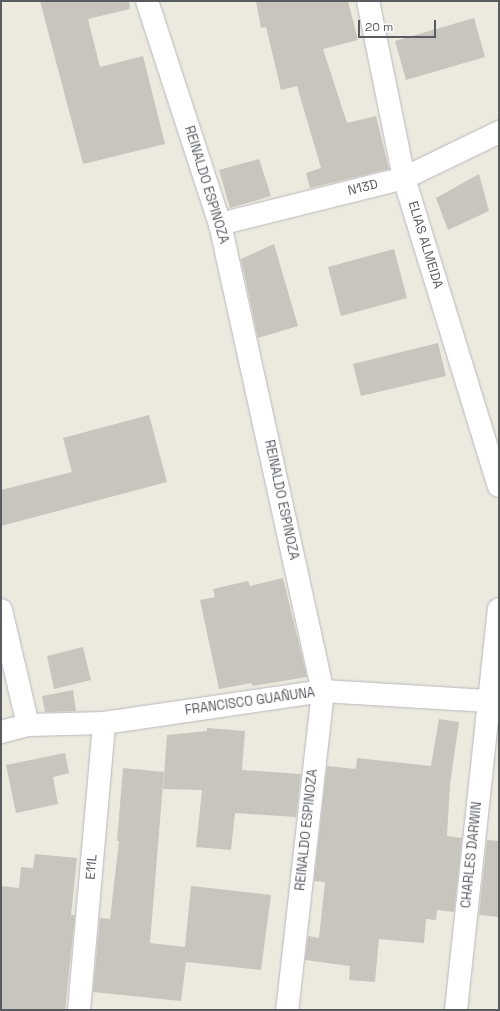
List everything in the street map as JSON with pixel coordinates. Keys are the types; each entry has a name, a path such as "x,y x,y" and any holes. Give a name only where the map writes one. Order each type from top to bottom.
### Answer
{"street":[{"name":"REINALDO ESPINOZA","path":"147,1 220,224 323,691 287,1010"},
{"name":"ELIAS ALMEIDA","path":"368,1 404,178 499,486"},
{"name":"N13D","path":"220,224 404,178 499,132"},
{"path":"493,703 499,609"},
{"path":"1,610 28,725"},
{"name":"FRANCISCO GUAÑUNA","path":"1,732 28,725 104,723 323,691 493,703"},
{"name":"CHARLES DARWIN","path":"456,1010 493,703"},
{"name":"E11L","path":"79,1010 104,723"}],"building":[{"path":"40,1 129,1 130,9 88,19 100,67 143,56 165,144 83,164"},
{"path":"256,1 348,1 358,40 323,49 347,123 376,116 389,169 310,188 306,173 321,168 297,86 281,90 266,27 261,28"},
{"path":"474,18 485,57 406,80 395,41"},
{"path":"259,159 271,196 230,208 219,170"},
{"path":"479,174 489,211 448,230 436,198"},
{"path":"274,244 298,326 258,338 241,259"},
{"path":"394,249 407,298 341,316 328,267"},
{"path":"438,343 446,376 361,396 353,364"},
{"path":"149,415 167,482 1,526 1,490 72,472 63,438"},
{"path":"283,578 307,677 252,686 252,683 219,689 200,600 215,597 213,589 248,581 250,586"},
{"path":"83,647 91,680 54,689 47,656"},
{"path":"73,690 76,711 45,712 42,696"},
{"path":"439,719 459,722 450,784 447,836 462,838 454,912 437,910 436,920 426,919 424,943 379,939 375,982 349,980 350,966 305,960 308,936 319,938 325,882 314,881 327,766 356,769 357,758 431,766"},
{"path":"207,728 245,731 242,770 301,774 296,817 235,813 231,850 196,847 202,790 163,789 167,735 207,731"},
{"path":"65,753 69,773 53,777 58,804 16,813 6,765"},
{"path":"123,768 164,772 150,943 185,947 191,886 271,895 261,970 186,962 181,1001 93,992 100,918 110,919 119,841 117,841"},
{"path":"487,840 499,841 499,917 479,915"},
{"path":"35,854 77,858 71,915 75,915 65,1010 1,1010 1,886 19,888 21,867 33,868"}]}
